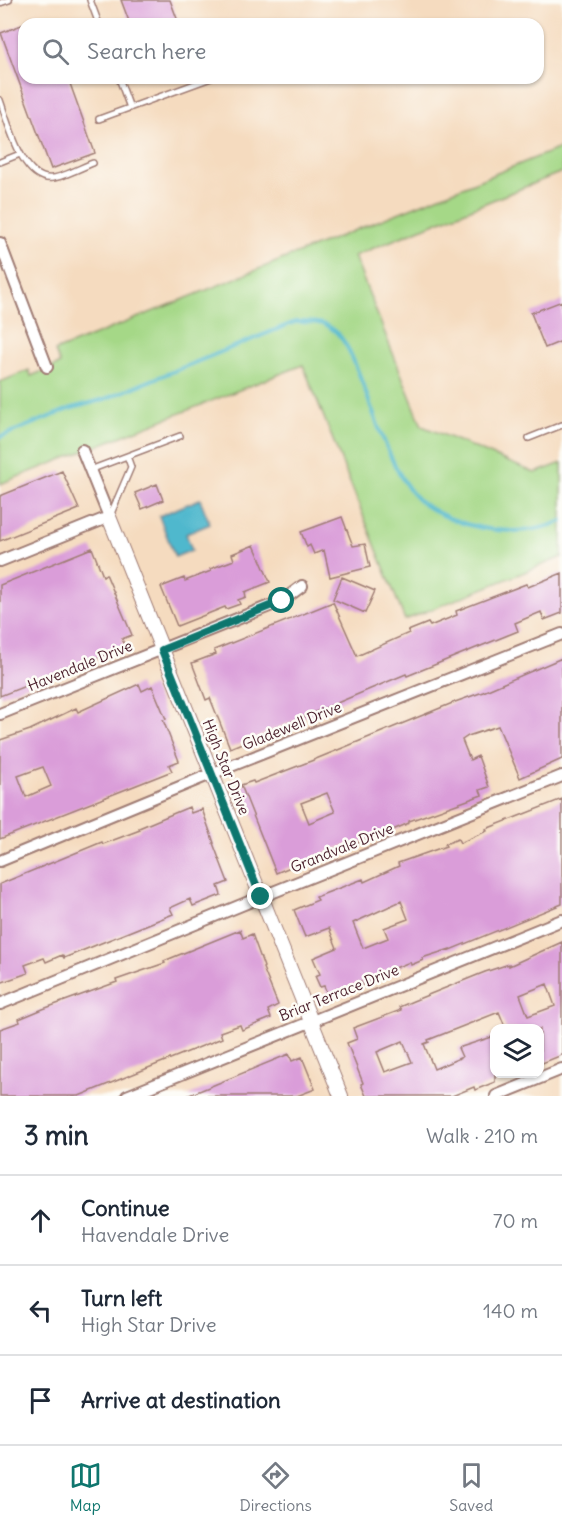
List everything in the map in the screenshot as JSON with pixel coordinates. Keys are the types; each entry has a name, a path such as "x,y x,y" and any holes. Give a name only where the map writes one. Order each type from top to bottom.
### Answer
{"street":[{"path":"0,243 47,367"},
{"name":"High Star Drive","path":"82,450 340,1096"},
{"path":"0,561 109,517"},
{"name":"Havendale Drive","path":"0,714 282,601 302,586"},
{"name":"Gladewell Drive","path":"0,861 562,634"},
{"name":"Grandvale Drive","path":"0,1004 562,776"},
{"name":"Briar Terrace Drive","path":"127,1096 562,920"},
{"path":"496,1096 562,1069"}],"lane":[{"path":"0,3 9,0"},
{"path":"90,0 97,18"},
{"path":"121,84 130,108"},
{"path":"99,119 195,84"},
{"path":"0,100 20,154 30,169 41,177 53,178 93,162"},
{"path":"0,162 20,154"},
{"path":"529,438 562,425"},
{"path":"90,470 180,436"},
{"path":"109,517 131,467 127,456"}],"green space":[{"path":"562,147 562,172 354,256 422,426 535,473 562,463 562,557 405,620 303,365 0,484 0,382 29,370 31,376 60,364 55,351"}],"water":[{"path":"200,499 210,524 186,534 192,550 175,557 159,516"}],"building":[{"path":"121,0 170,0 177,18 128,18"},
{"path":"18,26 18,79 1,33"},
{"path":"20,84 70,84 95,153 51,169"},
{"path":"562,301 562,341 545,348 531,313"},
{"path":"62,471 79,509 0,541 0,496"},
{"path":"157,484 163,500 142,509 135,493"},
{"path":"342,517 353,546 365,544 370,567 330,577 324,550 314,554 310,545 307,547 301,532"},
{"path":"254,545 270,582 245,592 246,597 238,600 240,604 226,609 225,607 177,626 161,587 211,571 210,569 234,560 232,554"},
{"path":"92,548 103,576 106,574 132,635 122,639 125,647 0,696 0,585"},
{"path":"562,573 562,613 544,620 541,612 515,623 518,631 407,676 406,674 230,748 210,698 206,700 192,663 216,654 214,650 333,602 357,656 409,633 408,631 428,623 430,626 457,615 456,611"},
{"path":"342,577 375,591 365,613 333,599"},
{"path":"562,658 562,759 520,778 498,726 468,736 462,740 470,760 478,756 489,787 480,790 482,795 409,821 374,838 349,846 348,844 312,858 313,861 301,866 300,863 276,873 241,785 253,781 254,783","holes":["327,793 335,812 309,823 301,803"]},
{"path":"139,684 142,691 152,686 166,719 163,720 179,761 169,765 172,771 0,839 0,740 30,730 76,708 78,712","holes":["43,767 51,786 26,797 18,776"]},
{"path":"562,799 562,904 450,950 375,976 376,980 362,985 361,982 328,996 324,986 320,987 315,976 320,974 313,958 337,948 329,928 305,937 294,910 318,900 316,897 363,879 364,882 399,866 398,863 446,846 445,844 458,839 460,843 487,831 486,829","holes":["401,901 408,919 384,928 388,938 363,948 353,923"]},
{"path":"189,807 191,813 202,809 228,882 218,886 221,895 193,906 190,899 170,908 173,914 64,958 62,955 46,962 44,958 25,965 28,973 0,983 0,884 102,842 103,844 140,830 139,828"},
{"path":"240,930 243,938 252,934 278,1005 268,1010 271,1018 242,1030 240,1025 220,1032 222,1038 79,1096 0,1096 0,1029 20,1022 19,1019 43,1009 165,963 164,961"},
{"path":"562,942 562,1055 544,1062 544,1024 504,1024 499,1012 428,1040 429,1042 424,1044 434,1069 462,1057 458,1048 490,1038 490,1078 495,1078 495,1082 452,1096 366,1096 347,1043 357,1039 353,1028 401,1010 399,1007 509,964 509,966","holes":["547,984 555,1006 528,1016 520,995","403,1041 412,1062 385,1072 377,1052"]},
{"path":"289,1054 292,1061 302,1057 315,1089 297,1096 187,1096"}],"waterway":[{"path":"0,437 69,409 105,399 295,322 318,323 331,328 344,343 354,362 393,462 402,479 423,504 459,522 492,530 533,529 562,521"}],"route":[{"path":"261,897 162,650 282,601"}]}
